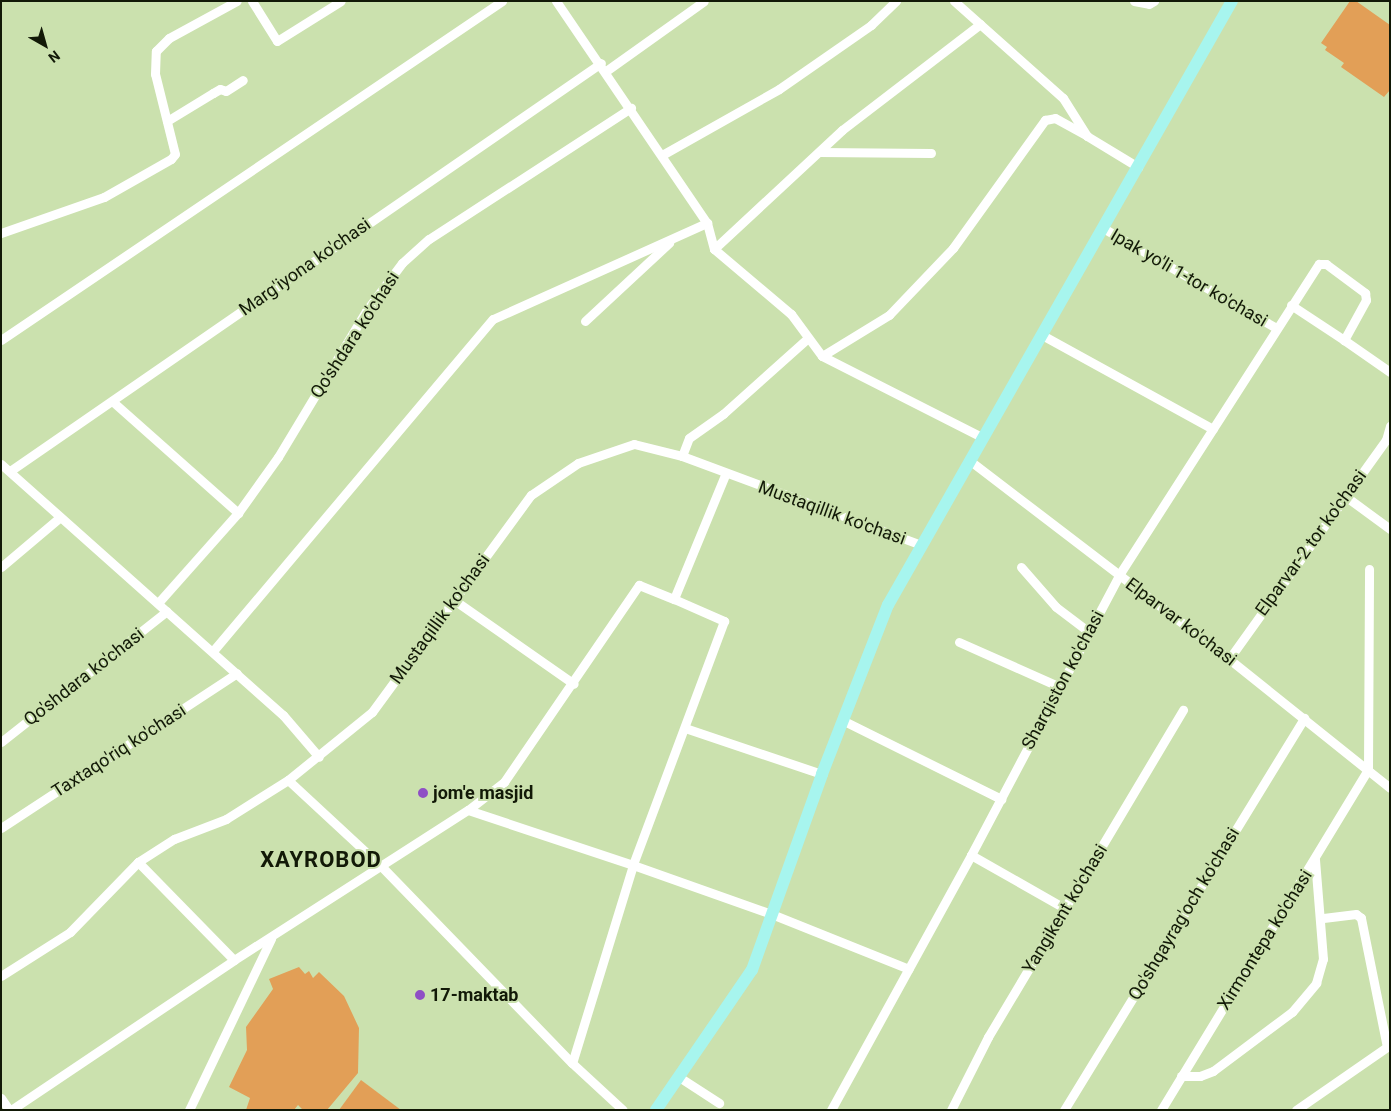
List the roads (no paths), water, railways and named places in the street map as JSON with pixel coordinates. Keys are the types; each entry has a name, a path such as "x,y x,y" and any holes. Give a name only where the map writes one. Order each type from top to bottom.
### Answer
{"main road":[{"path":"656,1110 752,970 774,915 842,720 888,605 1232,1"}],"street":[{"path":"1,233 104,196 171,159 175,154 155,74 156,51 169,38 237,1"},
{"path":"252,1 277,41 341,1"},
{"path":"1,340 502,1"},
{"path":"556,1 604,67 707,223 714,249 791,314 807,339 822,356 982,437"},
{"name":"Marg'iyona ko'chasi","path":"10,471 704,1"},
{"path":"662,155 779,89 871,25 896,1"},
{"path":"954,1 1063,98 1087,136"},
{"path":"1134,1 1149,4 1154,1"},
{"path":"714,249 842,130 980,24"},
{"path":"166,120 213,92 220,89 226,91 242,80"},
{"name":"Qo'shdara ko'chasi","path":"158,603 238,514 278,457 366,311 402,263 430,238 631,108"},
{"path":"822,356 888,315 953,248 1045,120 1055,118 1138,167"},
{"path":"819,152 931,153"},
{"path":"213,651 493,319 707,223"},
{"name":"Ipak yo'li 1-tor ko'chasi","path":"1103,228 1276,328"},
{"path":"585,321 675,238"},
{"name":"Sharqiston ko'chasi","path":"831,1110 971,855 1119,575 1276,328 1319,264 1326,264 1366,295 1344,340"},
{"path":"1291,305 1390,372"},
{"path":"1042,335 1213,429"},
{"path":"682,456 689,438 723,414 807,339"},
{"path":"112,401 238,514"},
{"name":"Elparvar-2 tor ko'chasi","path":"1229,658 1386,440 1390,426"},
{"name":"Mustaqillik ko'chasi","path":"1,976 70,932 138,862 174,839 226,819 288,780 319,757 372,712 531,495 578,463 634,444 682,456 725,475 921,545"},
{"name":"Elparvar ko'chasi","path":"970,460 1229,658 1390,788"},
{"path":"1,464 59,518 283,714 319,757"},
{"path":"674,599 725,475"},
{"path":"1345,496 1390,528"},
{"path":"1,567 59,518"},
{"path":"1021,566 1056,607 1089,632"},
{"path":"1368,770 1369,569"},
{"path":"1,1098 10,1110 234,960 382,867 468,810 504,782 574,684 639,585 724,620 633,865 572,1063"},
{"path":"454,600 574,684"},
{"name":"Qo'shdara ko'chasi","path":"1,742 167,611"},
{"path":"958,642 1060,687"},
{"name":"Taxtaqo'riq ko'chasi","path":"1,828 237,673"},
{"name":"Yangikent ko'chasi","path":"951,1110 988,1037 1183,710"},
{"name":"Qo'shqayrag'och ko'chasi","path":"1064,1110 1304,718"},
{"path":"842,720 1000,799"},
{"path":"685,728 822,774"},
{"name":"Xirmontepa ko'chasi","path":"1161,1110 1368,770"},
{"path":"288,780 382,867 572,1063 623,1110"},
{"path":"468,810 633,865 774,915 909,969"},
{"path":"971,855 1066,909"},
{"path":"1181,1076 1200,1076 1213,1071 1303,1002 1321,972 1323,959 1315,859"},
{"path":"138,862 234,960"},
{"path":"1296,1110 1389,1049 1361,918 1356,914 1321,918"},
{"path":"189,1110 271,938"},
{"path":"679,1077 719,1103"}],"place":[{"name":"jom'e masjid","path":"423,793"},
{"name":"17-maktab","path":"420,995"}],"district":[{"name":"XAYROBOD","path":"321,860"}]}
